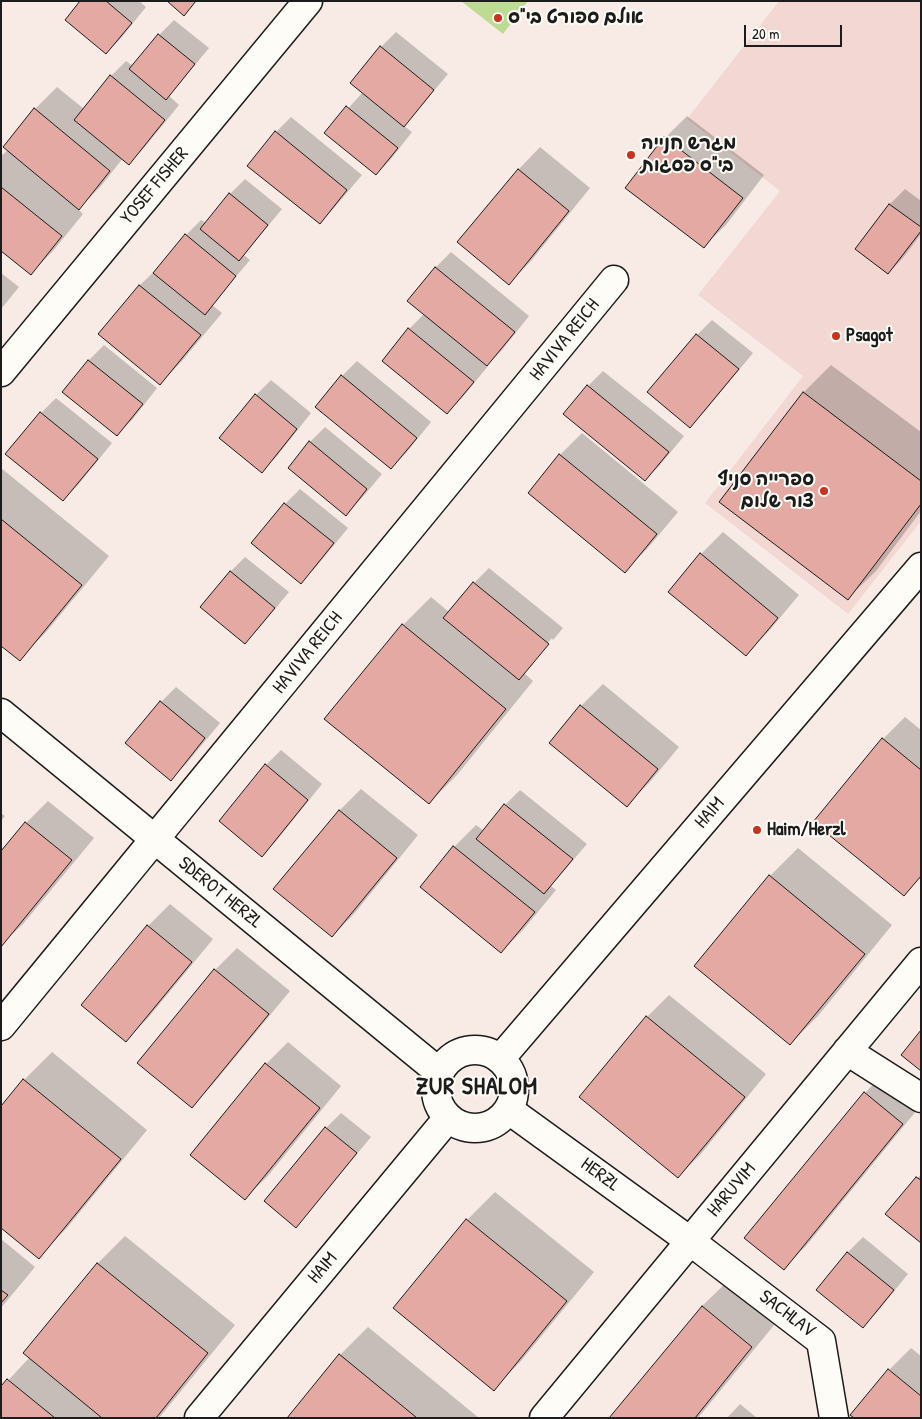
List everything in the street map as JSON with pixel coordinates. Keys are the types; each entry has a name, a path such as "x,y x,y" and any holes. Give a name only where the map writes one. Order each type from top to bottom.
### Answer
{"street":[{"name":"YOSEF FISHER","path":"1,372 308,1"},
{"name":"HAVIVA REICH","path":"1,1026 614,280"},
{"name":"HAIM","path":"500,1059 921,567"},
{"name":"SDEROT HERZL","path":"1,714 439,1072"},
{"name":"HARUVIM","path":"544,1418 921,962"},
{"path":"474,1050 488,1052 500,1059 510,1070 515,1084 514,1097 509,1110 499,1121 487,1127 473,1129 460,1126 448,1118 436,1099 436,1085 439,1072 449,1059 461,1052 474,1050"},
{"path":"847,1051 921,1098"},
{"name":"HERZL","path":"509,1110 690,1241"},
{"name":"HAIM","path":"199,1418 448,1118"},
{"name":"SACHLAV","path":"690,1241 821,1341 834,1418"}],"shaded area":[{"name":"Psagot","path":"779,1 921,1 921,521 848,614 705,503 803,376 698,295 780,191 687,119"}],"green space":[{"name":"אולם ספורט בי\"ס","path":"461,1 528,1 503,34"}],"building":[{"path":"80,1 106,1 132,23 106,54 65,20"},
{"path":"167,1 196,1 184,16"},
{"path":"158,34 195,64 166,100 129,69"},
{"path":"380,46 434,90 404,127 350,83"},
{"path":"110,75 165,120 129,165 74,120"},
{"path":"346,106 398,148 376,175 324,133"},
{"path":"34,108 110,171 79,210 3,147"},
{"path":"275,131 347,190 320,224 247,166"},
{"path":"664,137 743,198 704,248 625,188"},
{"path":"518,169 569,211 509,285 457,242"},
{"path":"1,187 62,236 31,275 1,251"},
{"path":"229,193 268,225 239,261 200,229"},
{"path":"889,204 921,227 921,231 888,274 855,249"},
{"path":"185,234 236,276 205,315 153,273"},
{"path":"435,267 515,332 487,366 407,301"},
{"path":"139,285 201,335 160,385 98,334"},
{"path":"408,328 474,382 447,414 382,361"},
{"path":"696,334 739,369 690,428 647,392"},
{"path":"88,360 143,404 117,436 62,392"},
{"path":"341,375 417,438 391,469 315,407"},
{"path":"587,385 669,452 645,481 563,414"},
{"name":"ספרייה סניף צור שלום","path":"803,392 921,481 921,504 848,600 719,502"},
{"path":"255,394 297,429 262,473 219,438"},
{"path":"40,412 98,459 63,501 5,454"},
{"path":"309,441 367,489 346,516 288,468"},
{"path":"559,454 657,534 625,573 528,493"},
{"path":"284,503 334,543 301,584 251,543"},
{"path":"1,519 82,585 20,661 1,646"},
{"path":"700,553 778,618 746,656 668,592"},
{"path":"230,571 275,608 245,644 200,607"},
{"path":"473,582 549,644 519,680 443,618"},
{"path":"402,624 506,709 429,804 324,719"},
{"path":"160,701 205,738 171,781 125,743"},
{"path":"580,705 658,769 627,807 549,743"},
{"path":"882,738 921,770 921,876 904,896 813,822"},
{"path":"265,764 308,800 262,857 219,821"},
{"path":"504,804 573,859 544,894 476,839"},
{"path":"339,810 397,858 332,937 273,889"},
{"path":"25,822 72,860 1,947 1,851"},
{"path":"453,846 535,912 501,953 420,887"},
{"path":"769,875 865,954 790,1045 694,966"},
{"path":"147,925 192,962 126,1042 81,1005"},
{"path":"214,969 269,1014 192,1108 137,1063"},
{"path":"646,1016 745,1097 678,1178 579,1097"},
{"path":"921,1030 921,1071 901,1055"},
{"path":"265,1063 320,1108 245,1200 190,1155"},
{"path":"23,1079 121,1159 39,1259 1,1228 1,1106"},
{"path":"864,1092 903,1124 784,1270 744,1238"},
{"path":"325,1127 357,1153 296,1228 264,1201"},
{"path":"916,1177 921,1180 921,1243 885,1214"},
{"path":"466,1219 567,1301 494,1391 393,1308"},
{"path":"847,1252 894,1290 863,1328 816,1290"},
{"path":"97,1263 208,1353 156,1418 102,1418 23,1353"},
{"path":"1,1290 8,1295 1,1303"},
{"path":"702,1306 752,1347 695,1418 609,1418"},
{"path":"339,1354 417,1418 287,1418"},
{"path":"888,1369 921,1396 921,1418 854,1418 850,1415"},
{"path":"7,1379 55,1418 1,1418 1,1386"}],"place":[{"name":"אולם ספורט בי\"ס","path":"498,18"},
{"name":"מגרש חנייה בי\"ס פסגות","path":"631,155"},
{"name":"Psagot","path":"836,336"},
{"name":"ספרייה סניף צור שלום","path":"824,491"},
{"name":"Haim/Herzl","path":"757,830"}],"district":[{"name":"ZUR SHALOM","path":"477,1088"}]}
